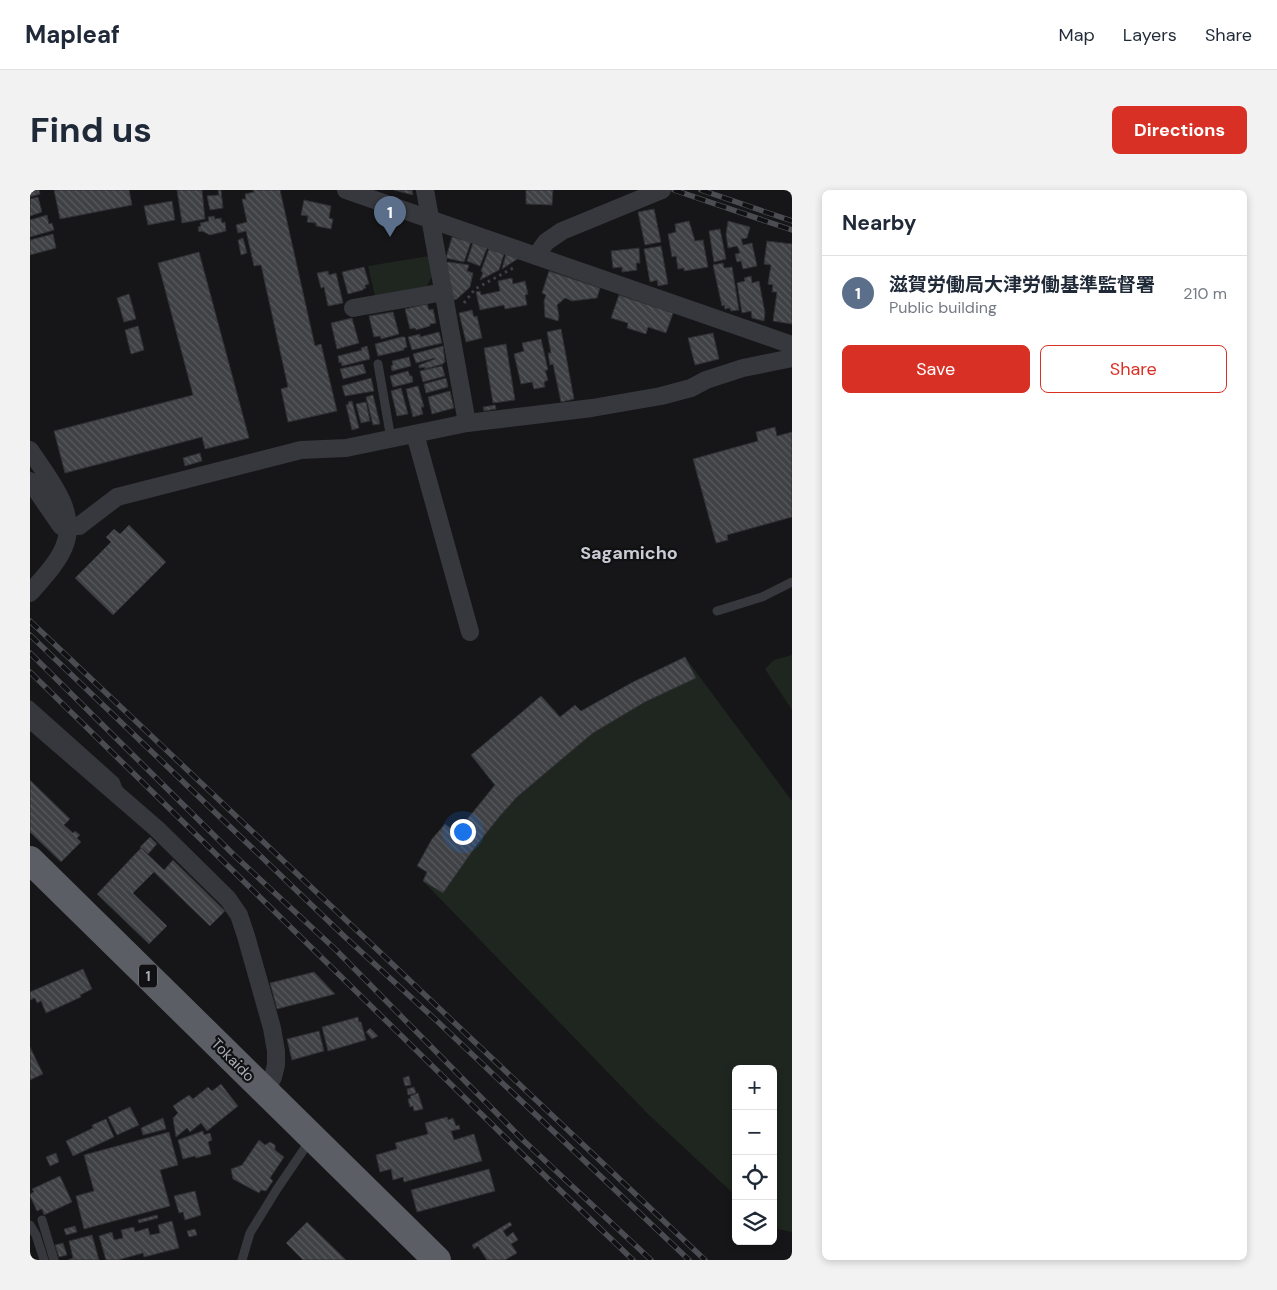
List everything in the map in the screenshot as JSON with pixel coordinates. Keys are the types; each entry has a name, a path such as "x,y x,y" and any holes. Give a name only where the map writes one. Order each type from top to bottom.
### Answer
{"highway":[{"name":"Tokaido","path":"30,860 437,1260"}],"street":[{"path":"346,190 792,345"},
{"path":"425,190 467,423"},
{"path":"534,255 546,242 562,231 662,190"},
{"path":"353,308 444,292"},
{"path":"30,481 60,526 79,526 117,496 300,450 346,448 467,423 592,408 662,396 690,388 706,380 743,368 792,358"},
{"path":"415,434 470,632"},
{"path":"30,450 56,490 66,511 68,530 64,547 54,565 30,593"},
{"path":"35,723 157,829 228,899 239,915 272,1028 276,1051 276,1065 266,1092"}],"lane":[{"path":"378,364 391,439"},
{"path":"717,611 762,597 792,582"},
{"path":"30,705 115,781 122,799"},
{"path":"242,1260 250,1233 276,1189 312,1138"},
{"path":"42,1220 54,1260"},
{"path":"30,1225 36,1235 44,1260"}],"path":[{"path":"448,314 459,309 475,290 524,263 534,255"}],"shaded area":[{"path":"429,256 433,274 427,286 375,296 368,266"},
{"path":"792,655 792,710 765,669 774,660"},
{"path":"685,657 792,801 792,1232 777,1229 777,1065 732,1065 732,1192 649,1115 423,881 427,872 417,866 432,839 445,824 456,833 494,785 471,755 541,696 560,717 575,705 581,711 633,682"}],"building":[{"path":"30,190 39,190 40,194 30,197"},
{"path":"54,190 129,190 132,205 60,219"},
{"path":"177,190 202,190 205,219 182,223"},
{"path":"218,190 221,190 223,208 210,210 207,196 219,195"},
{"path":"253,190 280,190 315,346 321,344 337,411 288,422 281,389 288,387 261,265 254,266 246,231 238,233 236,225 247,222 242,199 246,199 245,194 254,192"},
{"path":"394,190 412,190 413,195"},
{"path":"526,190 553,190 552,205 526,204"},
{"path":"38,197 42,212 30,216 30,199"},
{"path":"304,200 331,206 329,218 333,219 331,229 316,226 316,223 307,222 308,216 301,215"},
{"path":"172,201 175,220 148,225 144,206"},
{"path":"654,209 661,242 645,245 638,212"},
{"path":"47,215 49,224 52,223 54,230 30,237 30,220"},
{"path":"214,216 215,219 221,218 222,223 225,222 226,231 210,235 202,231 199,232 198,227 201,226 200,223 209,221 208,217"},
{"path":"689,221 695,241 703,240 708,267 684,271 684,268 678,269 676,256 672,257 668,234 676,232 675,224"},
{"path":"728,221 750,227 747,238 741,239 743,245 752,243 757,266 743,269 741,261 737,262 735,254 740,253 737,246 728,248 726,234"},
{"path":"720,229 726,259 714,262 709,231"},
{"path":"53,234 56,248 30,255 30,240"},
{"path":"452,237 471,242 464,262 446,258"},
{"path":"243,238 247,253 241,255 238,240"},
{"path":"767,241 792,244 792,324 773,321 777,292 772,292 773,285 768,284 771,265 764,264"},
{"path":"473,243 487,248 480,266 467,261"},
{"path":"661,246 668,284 658,286 657,280 650,282 644,249"},
{"path":"639,248 640,263 636,263 637,270 622,272 622,267 613,268 611,251"},
{"path":"489,249 504,254 499,270 480,280 483,273 481,271"},
{"path":"199,252 249,438 205,449 202,437 65,473 54,431 193,395 158,263"},
{"path":"506,254 519,258 502,269"},
{"path":"445,263 469,265 467,271 473,273 470,287 454,300"},
{"path":"723,263 724,268 732,267 739,310 731,311 730,308 725,309 724,305 722,306 713,265"},
{"path":"364,267 369,284 365,285 366,288 363,290 348,294 342,272"},
{"path":"328,271 329,275 336,273 343,303 328,306 324,287 321,288 317,273"},
{"path":"549,271 600,288 597,298 572,301 565,298 557,305 558,321 545,317 544,301 546,295 542,293"},
{"path":"751,276 752,283 759,281 765,313 764,321 752,318 751,311 742,313 737,283 745,281 744,278"},
{"path":"512,278 513,284 525,281 528,294 525,295 527,305 505,309 504,305 480,310 476,292 480,291 481,295 500,291 498,281"},
{"path":"129,294 136,319 124,322 117,298"},
{"path":"619,295 673,313 666,333 648,327 646,334 627,328 628,323 611,318"},
{"path":"427,304 429,310 433,309 436,323 416,330 415,328 410,329 405,309"},
{"path":"472,310 474,317 477,316 482,338 466,342 459,313"},
{"path":"393,312 399,334 381,339 380,336 374,337 369,316"},
{"path":"352,318 359,343 337,349 331,323"},
{"path":"138,326 144,350 131,354 125,330"},
{"path":"561,329 574,399 561,402 553,364 550,365 548,353 551,353 547,332"},
{"path":"439,332 442,343 412,350 408,337 420,334 420,337"},
{"path":"713,333 719,359 695,365 688,338"},
{"path":"405,337 407,347 404,350 378,356 375,344"},
{"path":"541,339 548,370 545,370 548,380 544,382 545,387 534,389 532,382 521,384 514,354 524,351 522,343"},
{"path":"506,344 515,400 493,403 484,348"},
{"path":"367,346 370,359 342,366 341,362 339,363 338,356 362,350 361,348"},
{"path":"443,346 445,362 443,364 425,369 425,367 419,368 419,365 435,358 416,363 413,354"},
{"path":"409,357 411,366 392,371 392,361"},
{"path":"363,364 366,373 343,379 340,369"},
{"path":"442,366 445,376 423,382 420,371"},
{"path":"408,371 410,376 412,376 413,382 393,387 390,376"},
{"path":"371,378 374,391 345,396 342,386"},
{"path":"446,378 448,387 426,393 424,384"},
{"path":"418,386 424,407 421,407 423,414 413,417 406,389"},
{"path":"401,388 408,414 397,416 391,391"},
{"path":"450,391 454,408 432,414 428,397"},
{"path":"373,395 380,424 373,425 366,397"},
{"path":"352,401 359,428 352,430 346,405"},
{"path":"366,402 370,421 361,423 356,404"},
{"path":"495,405 496,409 484,411 483,407"},
{"path":"775,427 777,436 792,432 792,517 727,535 728,540 716,543 693,459 758,441 756,432"},
{"path":"200,453 202,461 185,466 183,458"},
{"path":"129,525 166,562 113,615 75,578 111,542 106,537 114,529 120,534"},
{"path":"685,657 696,678 645,702 593,733 517,797 476,846 443,893 423,881 427,872 417,866 432,839 445,824 456,833 495,785 471,755 541,696 560,717 575,705 581,711 633,682"},
{"path":"30,780 70,819 64,825 73,833 75,831 80,835 77,838 81,842 61,862 30,832"},
{"path":"150,837 157,844 148,854 140,847"},
{"path":"141,848 164,870 173,860 225,911 210,926 154,872 133,893 167,926 149,944 97,894"},
{"path":"83,969 92,989 80,995 81,997 46,1013 41,1001 37,1003 35,998 30,1000 30,992"},
{"path":"314,972 335,994 277,1009 270,983"},
{"path":"358,1017 366,1040 328,1051 322,1027"},
{"path":"370,1028 378,1036 372,1039 366,1032"},
{"path":"319,1031 324,1051 292,1060 287,1039"},
{"path":"30,1047 43,1074 30,1080"},
{"path":"409,1076 411,1085 405,1086 403,1078"},
{"path":"221,1084 238,1106 207,1131 201,1123 190,1132 187,1128 176,1137 173,1118 178,1113 173,1106 189,1095 193,1099 208,1087 212,1091"},
{"path":"414,1087 416,1093 408,1095 407,1089"},
{"path":"418,1093 423,1109 414,1111 413,1106 410,1107 408,1099 411,1098 410,1096"},
{"path":"130,1107 139,1125 117,1135 108,1117"},
{"path":"447,1117 448,1120 453,1118 456,1126 459,1125 460,1129 451,1131 454,1140 474,1134 482,1161 404,1182 403,1177 393,1180 391,1169 380,1172 376,1155 397,1149 395,1143 428,1134 425,1123"},
{"path":"163,1118 166,1129 143,1135 141,1128"},
{"path":"106,1119 114,1137 73,1156 66,1141 93,1128 92,1125"},
{"path":"203,1131 204,1135 210,1133 212,1140 208,1142 211,1154 183,1159 178,1140"},
{"path":"169,1132 178,1165 160,1170 170,1206 84,1229 76,1196 94,1191 84,1155"},
{"path":"259,1140 265,1145 270,1142 275,1145 275,1150 284,1157 270,1178 273,1181 266,1191 261,1190 259,1193 233,1179 231,1169 242,1165"},
{"path":"56,1153 59,1162 50,1166 46,1157"},
{"path":"489,1169 495,1191 417,1212 411,1190"},
{"path":"60,1176 72,1202 44,1215 42,1209 37,1211 30,1196 34,1192 32,1189"},
{"path":"195,1191 201,1215 185,1220 183,1212 179,1213 174,1196"},
{"path":"157,1215 158,1218 139,1223 138,1220"},
{"path":"172,1221 179,1248 144,1257 143,1253 118,1260 106,1260 99,1236 112,1232 114,1240 123,1238 121,1230 134,1227 135,1232 148,1228 150,1235 160,1233 158,1225"},
{"path":"307,1222 346,1260 303,1260 286,1243"},
{"path":"510,1222 512,1225 503,1231 507,1237 513,1232 518,1240 511,1244 517,1253 505,1260 487,1260 478,1246 474,1249 472,1245"},
{"path":"75,1226 77,1232 66,1235 64,1229"},
{"path":"195,1229 197,1235 189,1237 187,1231"},
{"path":"92,1235 99,1260 68,1260 73,1258 69,1241"},
{"path":"63,1243 67,1255 59,1257 55,1245"}],"railway":[{"path":"674,190 792,230"},
{"path":"701,190 792,221"},
{"path":"30,621 705,1260"},
{"path":"30,635 345,937 438,1022 689,1260"},
{"path":"30,653 236,857 335,949 524,1141 651,1260"},
{"path":"30,672 517,1149 633,1260"}],"place":[{"name":"滋賀労働局大津労働基準監督署","path":"390,237"}],"district":[{"name":"Sagamicho","path":"629,553"}]}
